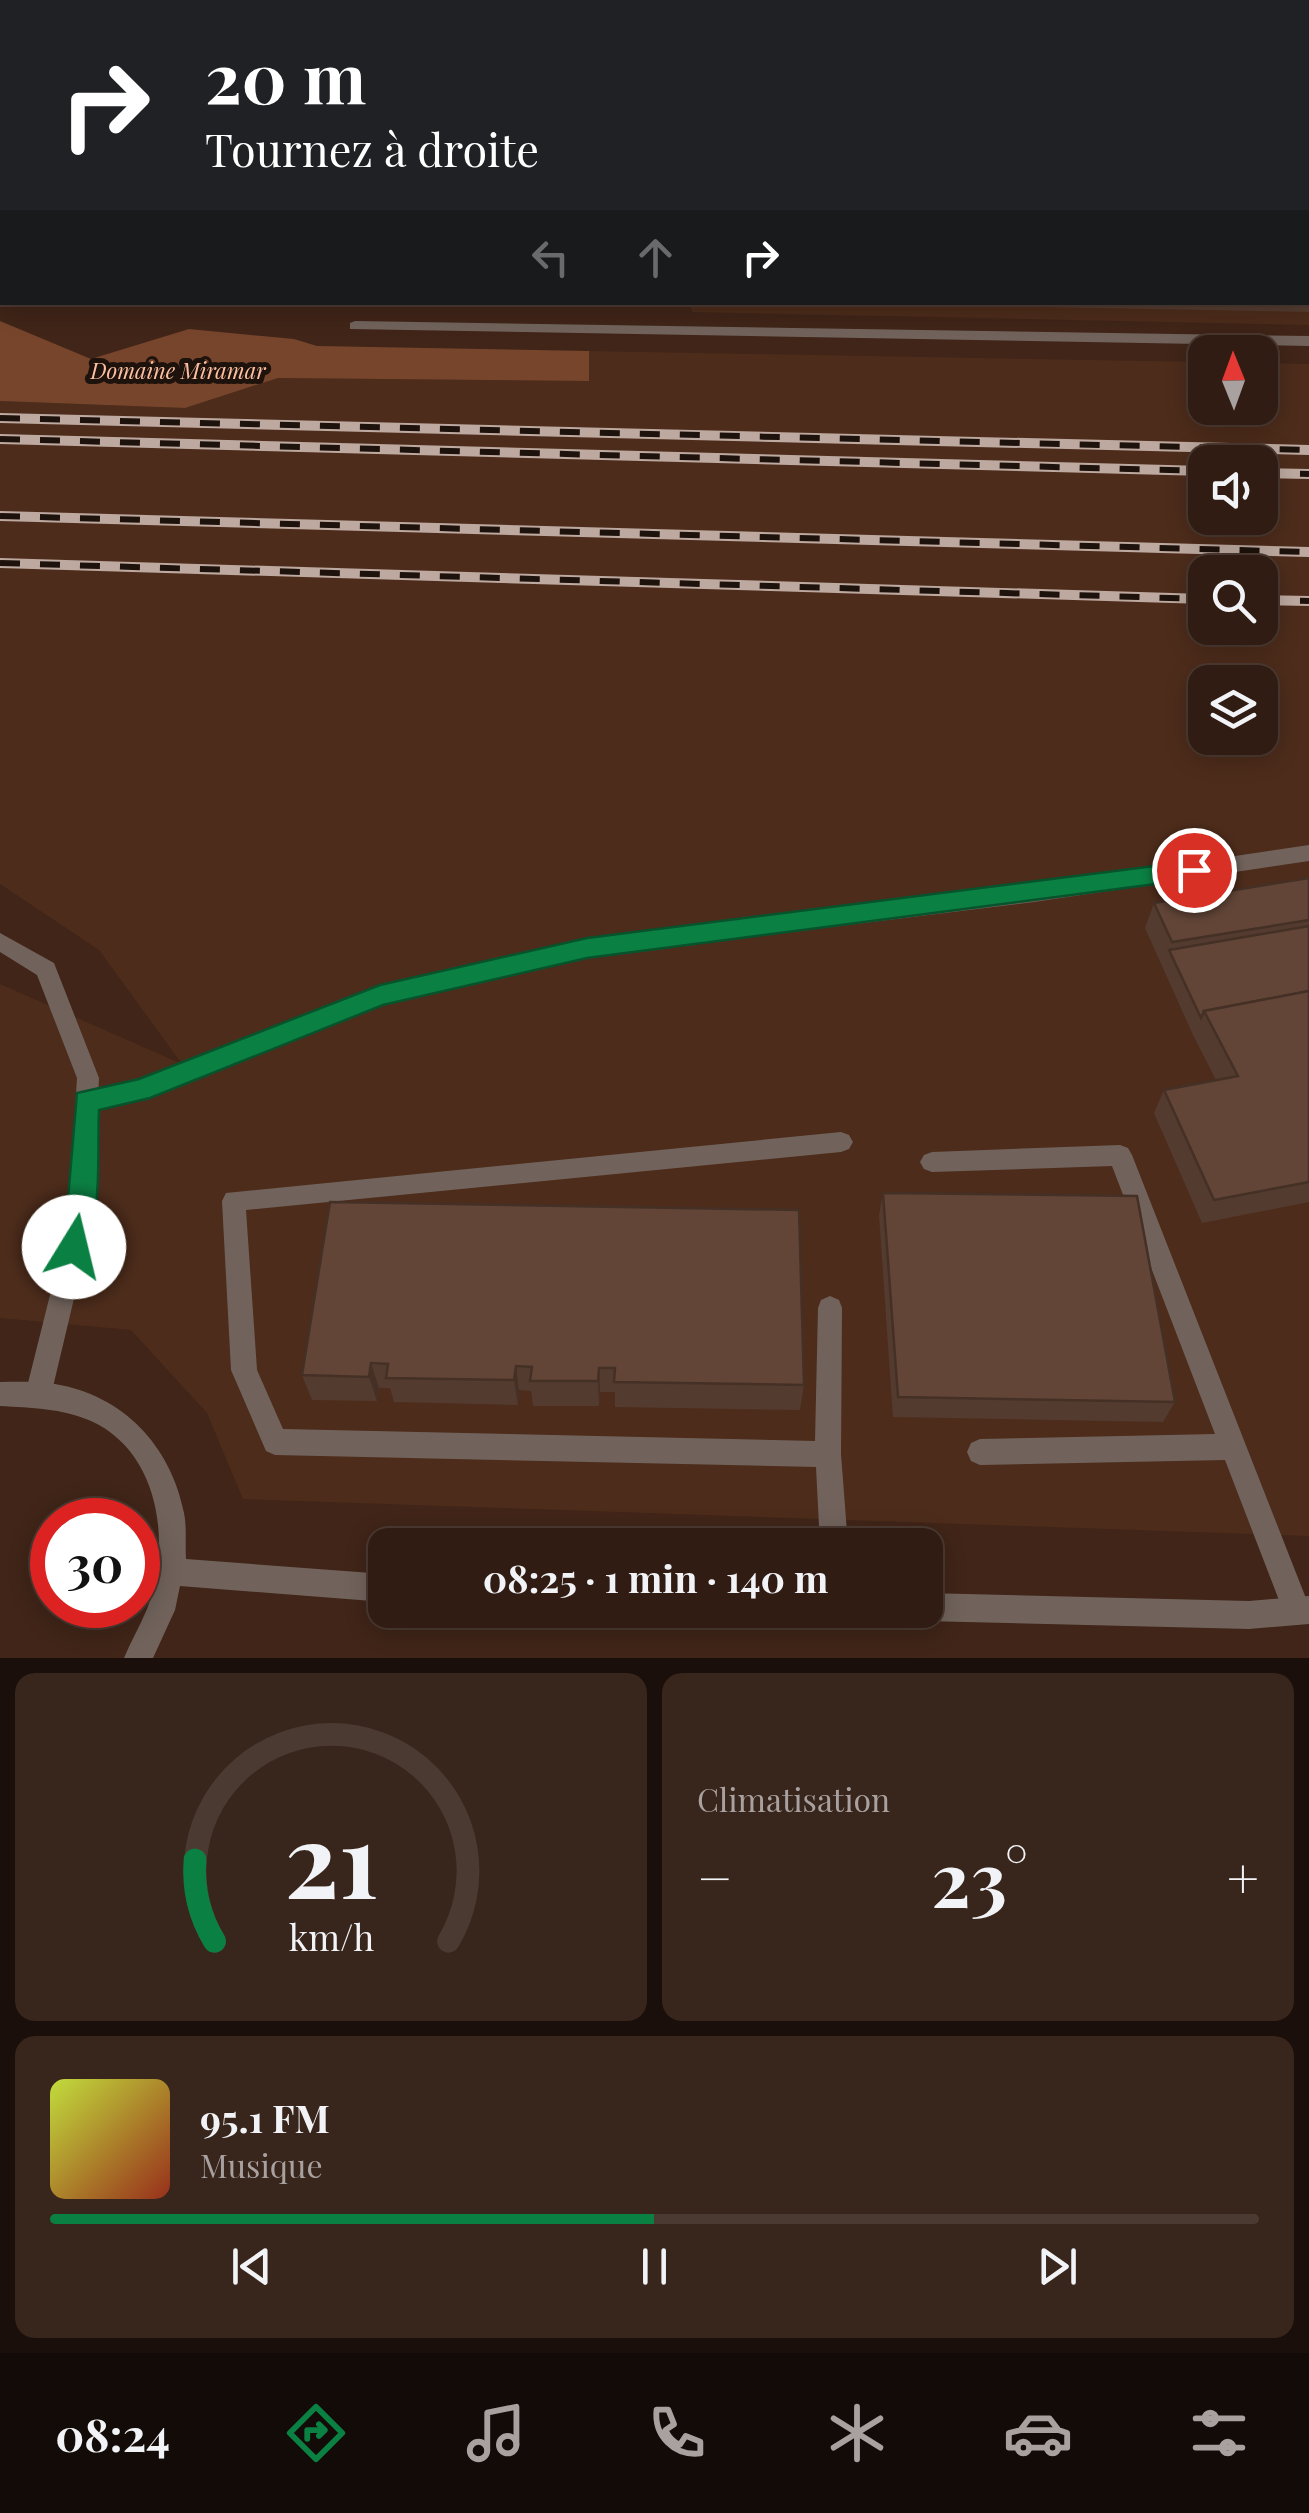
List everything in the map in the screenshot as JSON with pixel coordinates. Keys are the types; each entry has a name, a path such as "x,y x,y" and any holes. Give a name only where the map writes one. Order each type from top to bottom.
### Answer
{"street":[{"path":"356,326 1309,341"},
{"path":"86,1101 140,1090 380,996 587,948 1034,894 1309,853"},
{"path":"0,942 46,969 88,1078 80,1222 39,1391"},
{"path":"828,1454 275,1442 244,1370 234,1202 841,1142"},
{"path":"932,1162 1120,1155 1230,1447 1303,1611 1249,1615 943,1608"},
{"path":"830,1308 828,1454 833,1528"},
{"path":"0,1394 39,1391 88,1402 128,1427 157,1467 172,1516 172,1572 154,1631 138,1658"},
{"path":"980,1452 1230,1447"},
{"path":"172,1572 368,1587"}],"shaded area":[{"path":"690,305 1309,305 1309,325 692,312"},
{"path":"589,351 1188,362 1188,425 1278,425 1278,363 1309,364 1309,1536 243,1499 207,1413 131,1330 0,1318 0,984 182,1064 99,950 0,884 0,401 185,408 278,378 589,381"}],"green space":[{"name":"Domaine Miramar","path":"0,321 91,359 189,329 294,339 317,346 589,351 589,381 278,378 185,408 0,401"}],"building":[{"path":"1309,878 1309,920 1172,942 1154,903"},
{"path":"1309,926 1309,991 1204,1011 1201,1018 1169,950"},
{"path":"1309,991 1309,1182 1214,1200 1164,1090 1238,1076 1204,1011"},
{"path":"883,1193 1137,1196 1175,1402 898,1397"},
{"path":"330,1202 799,1210 804,1385 614,1382 615,1368 599,1368 598,1381 530,1381 532,1367 516,1366 514,1380 386,1378 388,1364 371,1363 369,1377 302,1375"}],"railway":[{"path":"0,418 1309,450"},
{"path":"0,439 1188,471"},
{"path":"1278,473 1309,474"},
{"path":"0,516 1309,552"},
{"path":"0,563 1188,598"},
{"path":"1278,600 1309,601"}],"route":[{"path":"74,1247 80,1222 86,1101 140,1090 380,996 587,948 1034,894 1194,870"}]}
